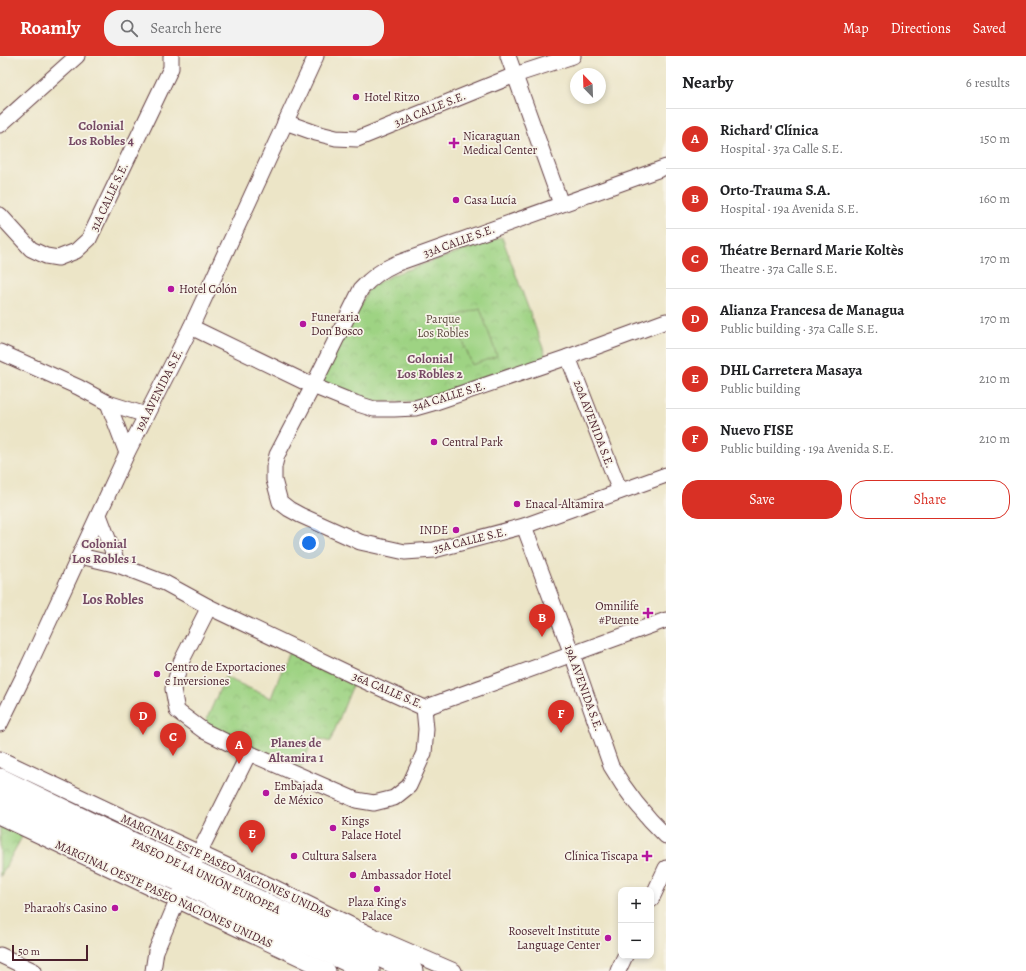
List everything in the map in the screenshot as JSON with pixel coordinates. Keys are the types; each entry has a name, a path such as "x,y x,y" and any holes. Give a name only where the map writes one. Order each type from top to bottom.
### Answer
{"highway":[{"name":"PASEO DE LA UNIÓN EUROPEA","path":"0,779 100,828 188,877 249,915 369,971"},
{"name":"PASEO DE LA UNIÓN EUROPEA","path":"0,800 35,818 188,877 412,971"}],"street":[{"path":"0,125 77,56"},
{"name":"31A CALLE S.E.","path":"0,215 31,249 46,256 58,258 76,250 89,239 171,68 171,56"},
{"name":"19A AVENIDA S.E.","path":"0,724 100,515 127,453 191,327 316,56"},
{"path":"508,56 561,204"},
{"name":"32A CALLE S.E.","path":"285,122 316,134 336,138 357,139 515,75 573,56"},
{"name":"33A CALLE S.E.","path":"313,386 361,289 378,273 395,264 666,166"},
{"name":"34A CALLE S.E.","path":"191,327 313,386 355,403 374,409 394,409 415,408 436,402 666,322"},
{"path":"0,352 78,387 108,403 146,415"},
{"name":"20A AVENIDA S.E.","path":"568,357 620,491"},
{"name":"35A CALLE S.E.","path":"313,386 277,455 274,467 274,480 280,502 300,515 360,542 404,552 434,550 524,526 666,475"},
{"path":"108,403 127,453"},
{"path":"100,515 118,565"},
{"name":"19A AVENIDA S.E.","path":"524,526 572,654 611,766 632,798 652,823 666,836"},
{"name":"36A CALLE S.E.","path":"80,556 118,565 165,583 209,607 424,708 666,620"},
{"path":"209,607 180,662 173,689 177,711 204,731 249,753 356,800 374,803 394,798 409,786 424,753 426,729 424,708"},
{"path":"152,971 156,951 188,877 249,753"},
{"name":"MARGINAL ESTE PASEO NACIONES UNIDAS","path":"0,759 188,877 271,886 371,935 454,971"},
{"name":"MARGINAL OESTE PASEO NACIONES UNIDAS","path":"0,818 188,877 328,971"},
{"path":"654,894 666,868"},
{"path":"0,955 34,971"},
{"path":"618,971 624,959"}],"green space":[{"name":"Parque Los Robles","path":"502,237 547,359 421,401 370,402 320,383 368,290 379,282 395,274"},
{"path":"480,308 497,356 472,365 454,317"},
{"path":"291,646 356,677 330,742 314,737 298,775 202,730 225,677 271,698"},
{"path":"0,825 23,835 0,877"}],"place":[{"name":"Hotel Ritzo","path":"356,97"},
{"name":"Nicaraguan Medical Center","path":"454,143"},
{"name":"Casa Lucía","path":"456,200"},
{"name":"Hotel Colón","path":"171,289"},
{"name":"Funeraria Don Bosco","path":"303,324"},
{"name":"Central Park","path":"434,442"},
{"name":"Enacal-Altamira","path":"517,504"},
{"name":"INDE","path":"456,530"},
{"name":"Omnilife #Puente","path":"648,613"},
{"name":"Orto-Trauma S.A.","path":"542,637"},
{"name":"Centro de Exportaciones e Inversiones","path":"157,674"},
{"name":"Nuevo FISE","path":"561,733"},
{"name":"Alianza Francesa de Managua","path":"143,735"},
{"name":"Théatre Bernard Marie Koltès","path":"173,756"},
{"name":"Richard' Clínica","path":"239,764"},
{"name":"Embajada de México","path":"266,793"},
{"name":"Kings Palace Hotel","path":"333,828"},
{"name":"DHL Carretera Masaya","path":"252,853"},
{"name":"Cultura Salsera","path":"294,856"},
{"name":"Clínica Tiscapa","path":"647,856"},
{"name":"Ambassador Hotel","path":"353,875"},
{"name":"Plaza King's Palace","path":"377,889"},
{"name":"Pharaoh's Casino","path":"115,908"},
{"name":"Roosevelt Institute Language Center","path":"608,938"}],"district":[{"name":"Colonial Los Robles 4","path":"101,132"},
{"name":"Colonial Los Robles 2","path":"430,366"},
{"name":"Colonial Los Robles 1","path":"104,550"},
{"name":"Los Robles","path":"113,599"},
{"name":"Planes de Altamira 1","path":"296,750"}]}
